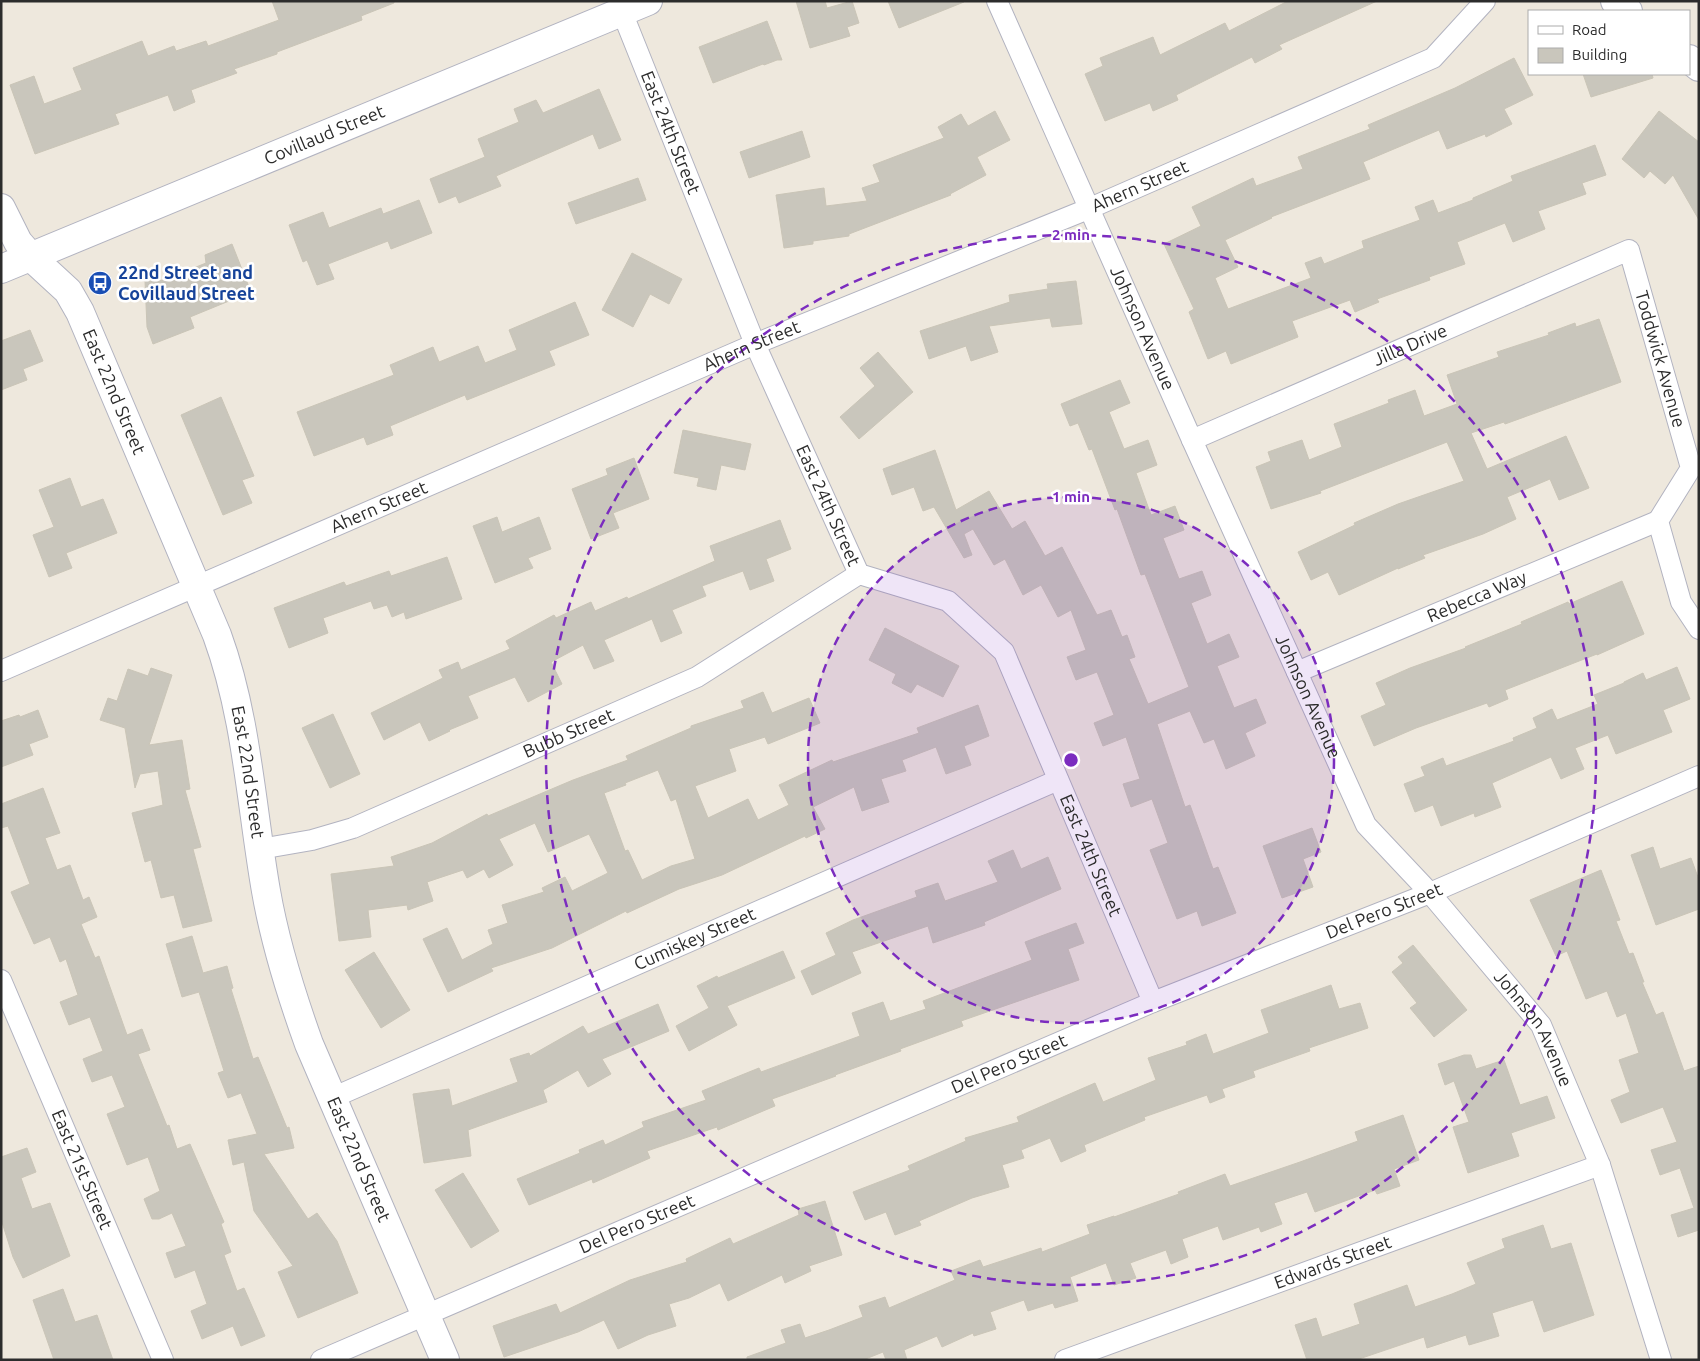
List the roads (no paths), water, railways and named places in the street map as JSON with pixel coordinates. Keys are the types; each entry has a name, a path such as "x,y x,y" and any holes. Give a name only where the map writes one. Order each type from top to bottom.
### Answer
{"street":[{"name":"Covillaud Street","path":"1,269 648,1"},
{"name":"Johnson Avenue","path":"997,1 1088,209 1366,825 1430,894 1541,1026 1600,1165 1661,1360"},
{"name":"Ahern Street","path":"1,671 755,344 1088,209 1433,58 1485,1"},
{"path":"1615,1 1627,10"},
{"name":"East 24th Street","path":"622,12 755,344 859,574 948,601 1004,652 1153,1002"},
{"name":"East 22nd Street","path":"1,208 18,242 31,257 68,291 80,312 197,585 227,661 241,726 266,892 292,998 332,1098 445,1360"},
{"name":"Jilla Drive","path":"1192,440 1629,250"},
{"name":"Toddwick Avenue","path":"1629,250 1692,468 1658,521"},
{"path":"1658,521 1681,602 1699,629"},
{"name":"Rebecca Way","path":"1297,672 1658,521"},
{"name":"Bubb Street","path":"260,849 312,840 353,828 697,677 859,574"},
{"name":"Del Pero Street","path":"321,1360 1153,1002 1430,894 1699,776"},
{"name":"Cumiskey Street","path":"332,1098 1058,780"},
{"name":"East 21st Street","path":"1,980 163,1360"},
{"name":"Edwards Street","path":"1066,1360 1600,1165"}],"place":[{"name":"22nd Street and Covillaud Street","path":"100,283"}]}
